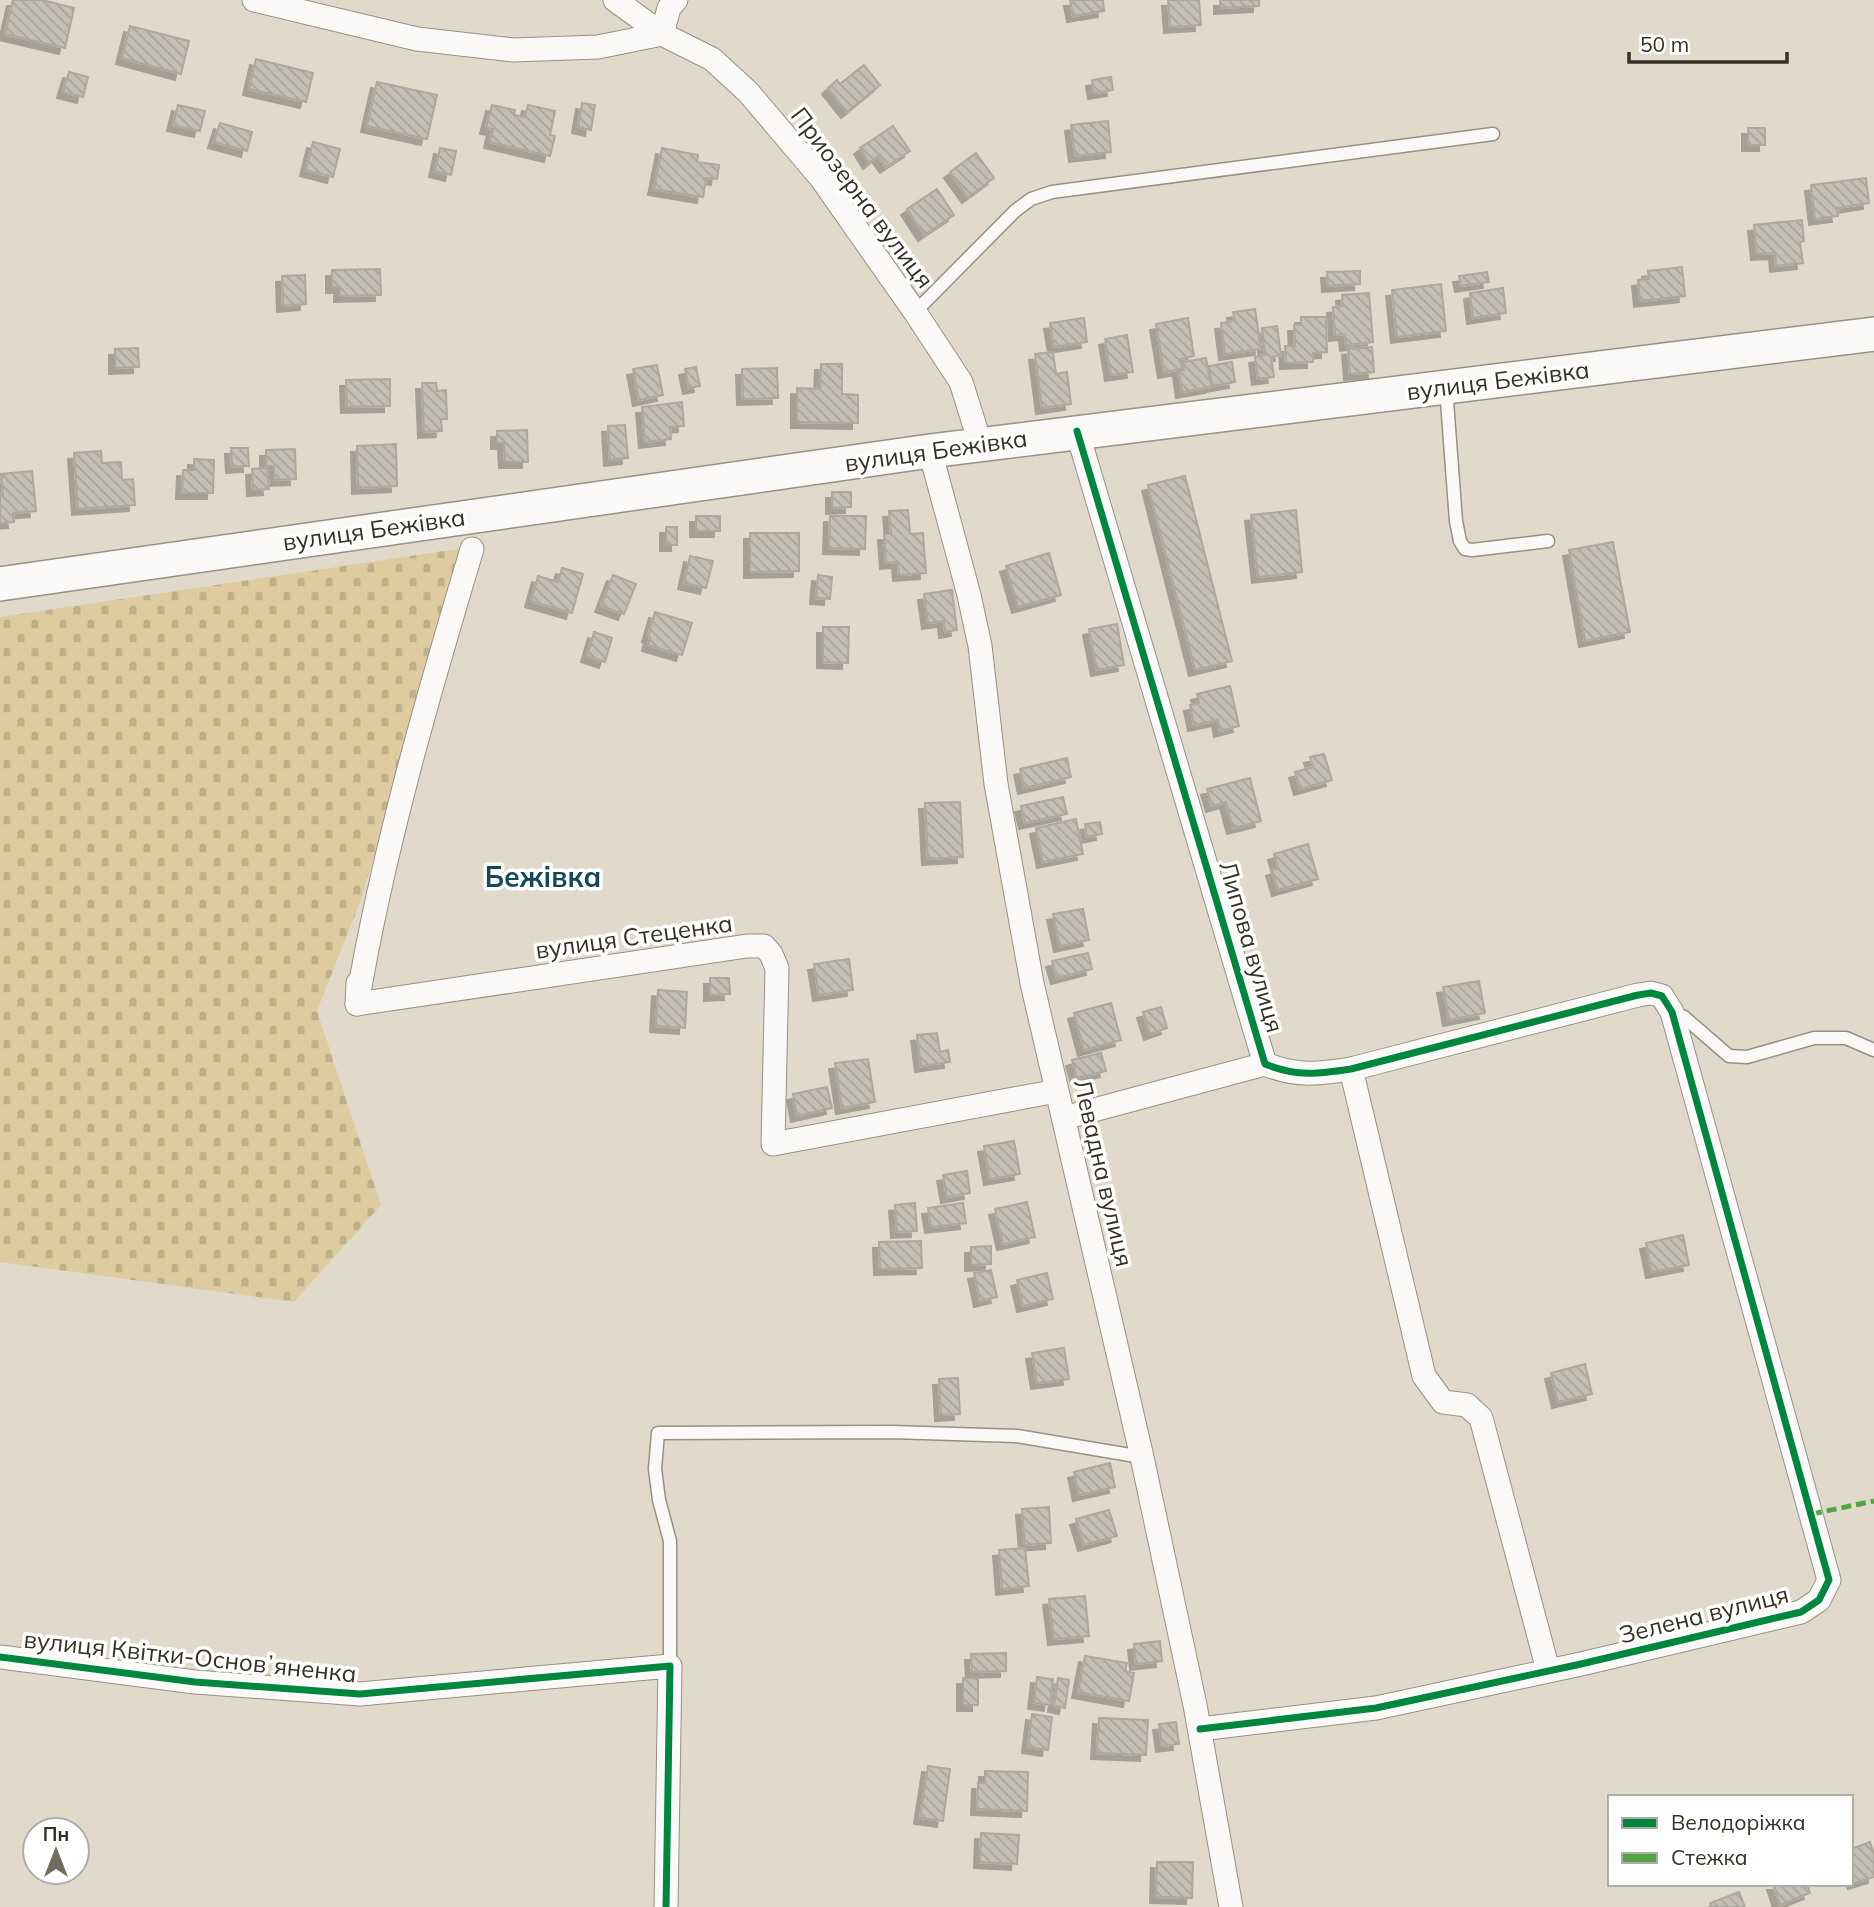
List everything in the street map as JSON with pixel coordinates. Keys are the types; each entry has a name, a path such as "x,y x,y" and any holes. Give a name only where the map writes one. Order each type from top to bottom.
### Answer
{"main road":[{"name":"вулиця Бежівка","path":"0,584 1077,431 1874,334"}],"street":[{"path":"254,0 417,39 513,50 598,47 662,34 669,8 676,0"},
{"name":"Приозерна вулиця","path":"615,0 662,34 712,59 748,92 821,178 961,382 981,446"},
{"name":"Липова вулиця","path":"1077,431 1265,1064 1285,1072 1312,1075 1351,1069 1651,993 1662,996 1672,1012"},
{"name":"Левадна вулиця","path":"930,451 980,646 996,785 1032,983 1142,1457 1200,1730 1231,1907"},
{"name":"вулиця Стеценка","path":"472,549 419,724 357,994 764,946 777,968 773,1144 1057,1091"},
{"name":"Зелена вулиця","path":"1200,1730 1376,1708 1801,1612 1818,1600 1829,1580 1672,1012"},
{"path":"1064,1118 1265,1064"},
{"path":"1351,1069 1424,1376 1443,1402 1467,1405 1481,1418 1548,1670"},
{"name":"вулиця Квітки-Основʼяненка","path":"0,1657 195,1682 360,1694 670,1666"},
{"path":"666,1907 670,1666"}],"lane":[{"path":"915,312 1015,211 1031,200 1052,192 1493,134"},
{"path":"1446,387 1456,521 1460,541 1465,549 1548,541"},
{"path":"1672,1012 1684,1017 1729,1056 1747,1057 1814,1038 1846,1038 1874,1050"},
{"path":"670,1666 670,1541 659,1500 655,1469 658,1433 892,1432 1017,1436 1142,1457"}],"green space":[{"path":"464,548 361,900 317,1011 381,1205 294,1302 0,1262 0,617"}],"building":[{"path":"13,0 42,0 74,8 65,48 5,34"},
{"path":"1070,0 1103,0 1104,11 1073,16"},
{"path":"1168,0 1199,0 1201,25 1170,27"},
{"path":"1220,0 1259,0 1259,6 1220,8"},
{"path":"130,26 189,41 181,74 122,58"},
{"path":"256,59 313,73 306,102 249,89"},
{"path":"864,65 880,85 847,112 828,88 837,80 840,84"},
{"path":"69,72 88,77 83,97 63,92"},
{"path":"1111,77 1113,90 1094,93 1092,80"},
{"path":"377,82 437,95 427,139 367,126"},
{"path":"582,103 595,105 591,130 578,127"},
{"path":"178,105 205,111 200,131 173,125"},
{"path":"492,105 515,110 514,115 525,117 528,105 555,111 550,135 555,136 550,156 490,142 493,129 486,128"},
{"path":"1108,121 1111,152 1075,156 1071,125"},
{"path":"220,123 252,132 247,151 214,142"},
{"path":"893,126 910,151 886,167 878,156 869,163 860,148"},
{"path":"1748,128 1765,128 1765,145 1748,145"},
{"path":"313,142 340,149 333,177 306,170"},
{"path":"440,148 456,151 451,175 435,171"},
{"path":"662,148 698,155 697,162 719,165 717,179 706,178 703,197 654,189"},
{"path":"976,153 994,178 968,197 950,172"},
{"path":"1866,178 1869,203 1837,208 1838,216 1815,219 1811,185"},
{"path":"937,189 954,215 924,235 907,209"},
{"path":"1802,220 1804,241 1800,242 1803,263 1776,266 1775,253 1757,254 1754,225"},
{"path":"1682,267 1685,296 1640,301 1638,280 1649,279 1648,271"},
{"path":"380,269 381,295 340,296 340,287 332,287 332,270"},
{"path":"1360,271 1360,284 1328,286 1327,272"},
{"path":"1487,272 1489,282 1461,286 1459,276"},
{"path":"305,275 306,304 283,306 282,276"},
{"path":"1441,284 1446,331 1397,337 1392,290"},
{"path":"1503,288 1506,313 1473,318 1470,293"},
{"path":"1369,293 1373,342 1346,345 1345,334 1335,335 1333,307 1343,306 1342,295"},
{"path":"1255,309 1261,349 1225,354 1221,323 1235,321 1233,312"},
{"path":"1301,317 1326,317 1327,352 1313,353 1313,362 1286,363 1285,346 1295,346 1294,325 1301,325"},
{"path":"1084,318 1087,342 1054,347 1050,323"},
{"path":"1188,318 1194,356 1180,359 1182,369 1164,372 1156,324"},
{"path":"1277,326 1281,355 1271,357 1274,377 1258,379 1255,357 1265,355 1262,328"},
{"path":"1127,335 1133,372 1111,375 1105,339"},
{"path":"1372,347 1374,372 1350,374 1348,349"},
{"path":"138,348 139,367 115,368 115,349"},
{"path":"1053,352 1056,374 1067,372 1071,404 1042,408 1035,354"},
{"path":"1206,358 1211,387 1182,392 1179,371 1184,370 1183,362"},
{"path":"1232,362 1235,382 1212,386 1209,366"},
{"path":"821,364 842,364 842,394 858,395 858,423 797,422 797,388 820,389"},
{"path":"657,365 663,395 639,400 633,369"},
{"path":"696,367 700,386 689,388 685,369"},
{"path":"777,368 778,398 743,399 742,369"},
{"path":"390,379 390,406 347,407 346,380"},
{"path":"422,383 436,383 437,391 446,390 447,419 441,419 442,431 424,432"},
{"path":"682,402 684,426 670,427 671,439 645,442 642,407"},
{"path":"625,425 628,458 610,460 608,426"},
{"path":"527,430 528,462 505,462 504,443 497,443 497,431"},
{"path":"396,444 397,486 358,488 357,446"},
{"path":"231,448 248,448 249,466 232,467"},
{"path":"295,449 296,479 274,480 274,466 266,466 266,450"},
{"path":"101,451 102,463 121,462 122,480 133,479 135,505 78,509 74,453"},
{"path":"194,459 214,460 213,493 182,493 183,470 194,470"},
{"path":"267,468 269,489 253,490 252,469"},
{"path":"32,471 36,511 13,513 14,522 0,523 0,495 3,495 1,474"},
{"path":"1185,476 1232,661 1195,670 1148,485"},
{"path":"832,492 851,492 851,507 832,508"},
{"path":"908,510 910,534 923,533 926,573 899,575 898,562 886,563 884,534 891,534 889,511"},
{"path":"1296,510 1302,572 1258,577 1251,515"},
{"path":"696,516 720,516 720,531 696,531"},
{"path":"830,516 866,516 865,549 829,548"},
{"path":"666,527 677,527 677,545 666,545"},
{"path":"750,533 799,533 799,571 750,572"},
{"path":"1613,542 1630,632 1585,641 1569,550"},
{"path":"1049,553 1061,595 1018,607 1006,566"},
{"path":"690,556 713,561 706,588 684,583"},
{"path":"562,568 583,574 572,613 531,601 538,576 558,582"},
{"path":"613,575 636,584 624,614 601,606"},
{"path":"818,575 832,577 830,599 816,598"},
{"path":"952,590 957,630 945,632 944,621 928,623 924,594"},
{"path":"655,612 692,623 682,655 648,645"},
{"path":"1117,624 1124,665 1097,670 1089,629"},
{"path":"823,627 849,627 848,663 823,662"},
{"path":"594,632 612,638 605,662 587,656"},
{"path":"1230,686 1239,726 1220,731 1218,720 1194,725 1190,705 1199,703 1197,694"},
{"path":"1324,754 1332,780 1300,789 1295,772 1313,767 1310,757"},
{"path":"1067,758 1071,777 1024,788 1020,769"},
{"path":"1250,778 1261,821 1233,828 1226,802 1212,806 1207,789"},
{"path":"1063,797 1067,814 1025,823 1021,806"},
{"path":"960,802 963,857 928,859 925,803"},
{"path":"1076,819 1083,854 1043,862 1036,828"},
{"path":"1100,822 1102,834 1087,837 1085,824"},
{"path":"1308,844 1318,879 1278,890 1272,870 1278,868 1274,854"},
{"path":"1083,909 1089,940 1060,946 1053,914"},
{"path":"1088,953 1092,969 1057,978 1052,961"},
{"path":"849,959 853,990 819,995 814,964"},
{"path":"710,978 729,978 730,994 710,995"},
{"path":"1479,981 1485,1013 1449,1020 1443,987"},
{"path":"658,990 687,992 685,1028 656,1026"},
{"path":"1111,1003 1121,1040 1084,1050 1074,1013"},
{"path":"1161,1007 1167,1028 1150,1034 1143,1012"},
{"path":"937,1033 940,1052 948,1050 950,1062 921,1066 917,1035"},
{"path":"1101,1053 1106,1071 1077,1078 1072,1060"},
{"path":"868,1059 875,1102 842,1108 835,1063"},
{"path":"827,1087 832,1108 797,1116 793,1094"},
{"path":"1014,1141 1020,1174 990,1179 984,1146"},
{"path":"967,1171 970,1193 947,1197 943,1175"},
{"path":"1027,1202 1035,1237 1003,1244 995,1209"},
{"path":"915,1203 917,1231 897,1232 895,1205"},
{"path":"963,1203 966,1223 931,1227 928,1208"},
{"path":"1683,1235 1689,1265 1652,1272 1646,1243"},
{"path":"921,1241 922,1268 880,1269 879,1242"},
{"path":"991,1246 991,1264 971,1265 971,1247"},
{"path":"991,1270 997,1297 980,1301 974,1273"},
{"path":"1047,1273 1053,1299 1023,1306 1017,1280"},
{"path":"1064,1348 1069,1379 1037,1383 1032,1353"},
{"path":"1585,1364 1592,1394 1558,1402 1551,1373"},
{"path":"958,1378 960,1414 941,1415 939,1379"},
{"path":"1110,1463 1115,1487 1079,1495 1074,1472"},
{"path":"1049,1507 1051,1543 1025,1545 1022,1509"},
{"path":"1109,1510 1117,1536 1084,1545 1076,1519"},
{"path":"1025,1548 1029,1586 1002,1589 999,1550"},
{"path":"1085,1596 1089,1636 1054,1639 1049,1599"},
{"path":"1160,1641 1162,1661 1136,1664 1134,1644"},
{"path":"1006,1653 1006,1671 972,1672 971,1654"},
{"path":"1085,1656 1127,1663 1125,1671 1134,1673 1129,1701 1078,1692"},
{"path":"1037,1677 1053,1679 1050,1705 1034,1703"},
{"path":"963,1678 978,1678 978,1705 963,1705"},
{"path":"1058,1678 1069,1680 1065,1708 1054,1706"},
{"path":"1032,1714 1052,1717 1048,1750 1028,1747"},
{"path":"1099,1718 1148,1720 1146,1755 1097,1753"},
{"path":"1176,1722 1179,1744 1162,1746 1159,1724"},
{"path":"928,1766 950,1769 943,1821 920,1818"},
{"path":"985,1771 1028,1772 1027,1811 977,1809 978,1783 985,1783"},
{"path":"981,1833 1019,1835 1017,1864 980,1862"},
{"path":"1870,1842 1874,1854 1874,1877 1854,1883 1853,1848"},
{"path":"1157,1862 1193,1862 1192,1898 1156,1897"},
{"path":"1774,1886 1808,1886 1810,1893 1780,1905"},
{"path":"1739,1892 1745,1907 1711,1907 1710,1903"}],"marked path":[{"path":"1812,1514 1874,1501"}],"cycle path":[{"path":"1077,431 1265,1064 1287,1071 1308,1073 1351,1069 1638,995 1651,993 1662,996 1672,1012 1829,1580 1819,1600 1801,1612 1581,1664 1376,1708 1200,1729"},
{"path":"0,1657 195,1682 360,1694 670,1666 666,1907"}],"district":[{"name":"Бежівка","path":"543,877"}]}
